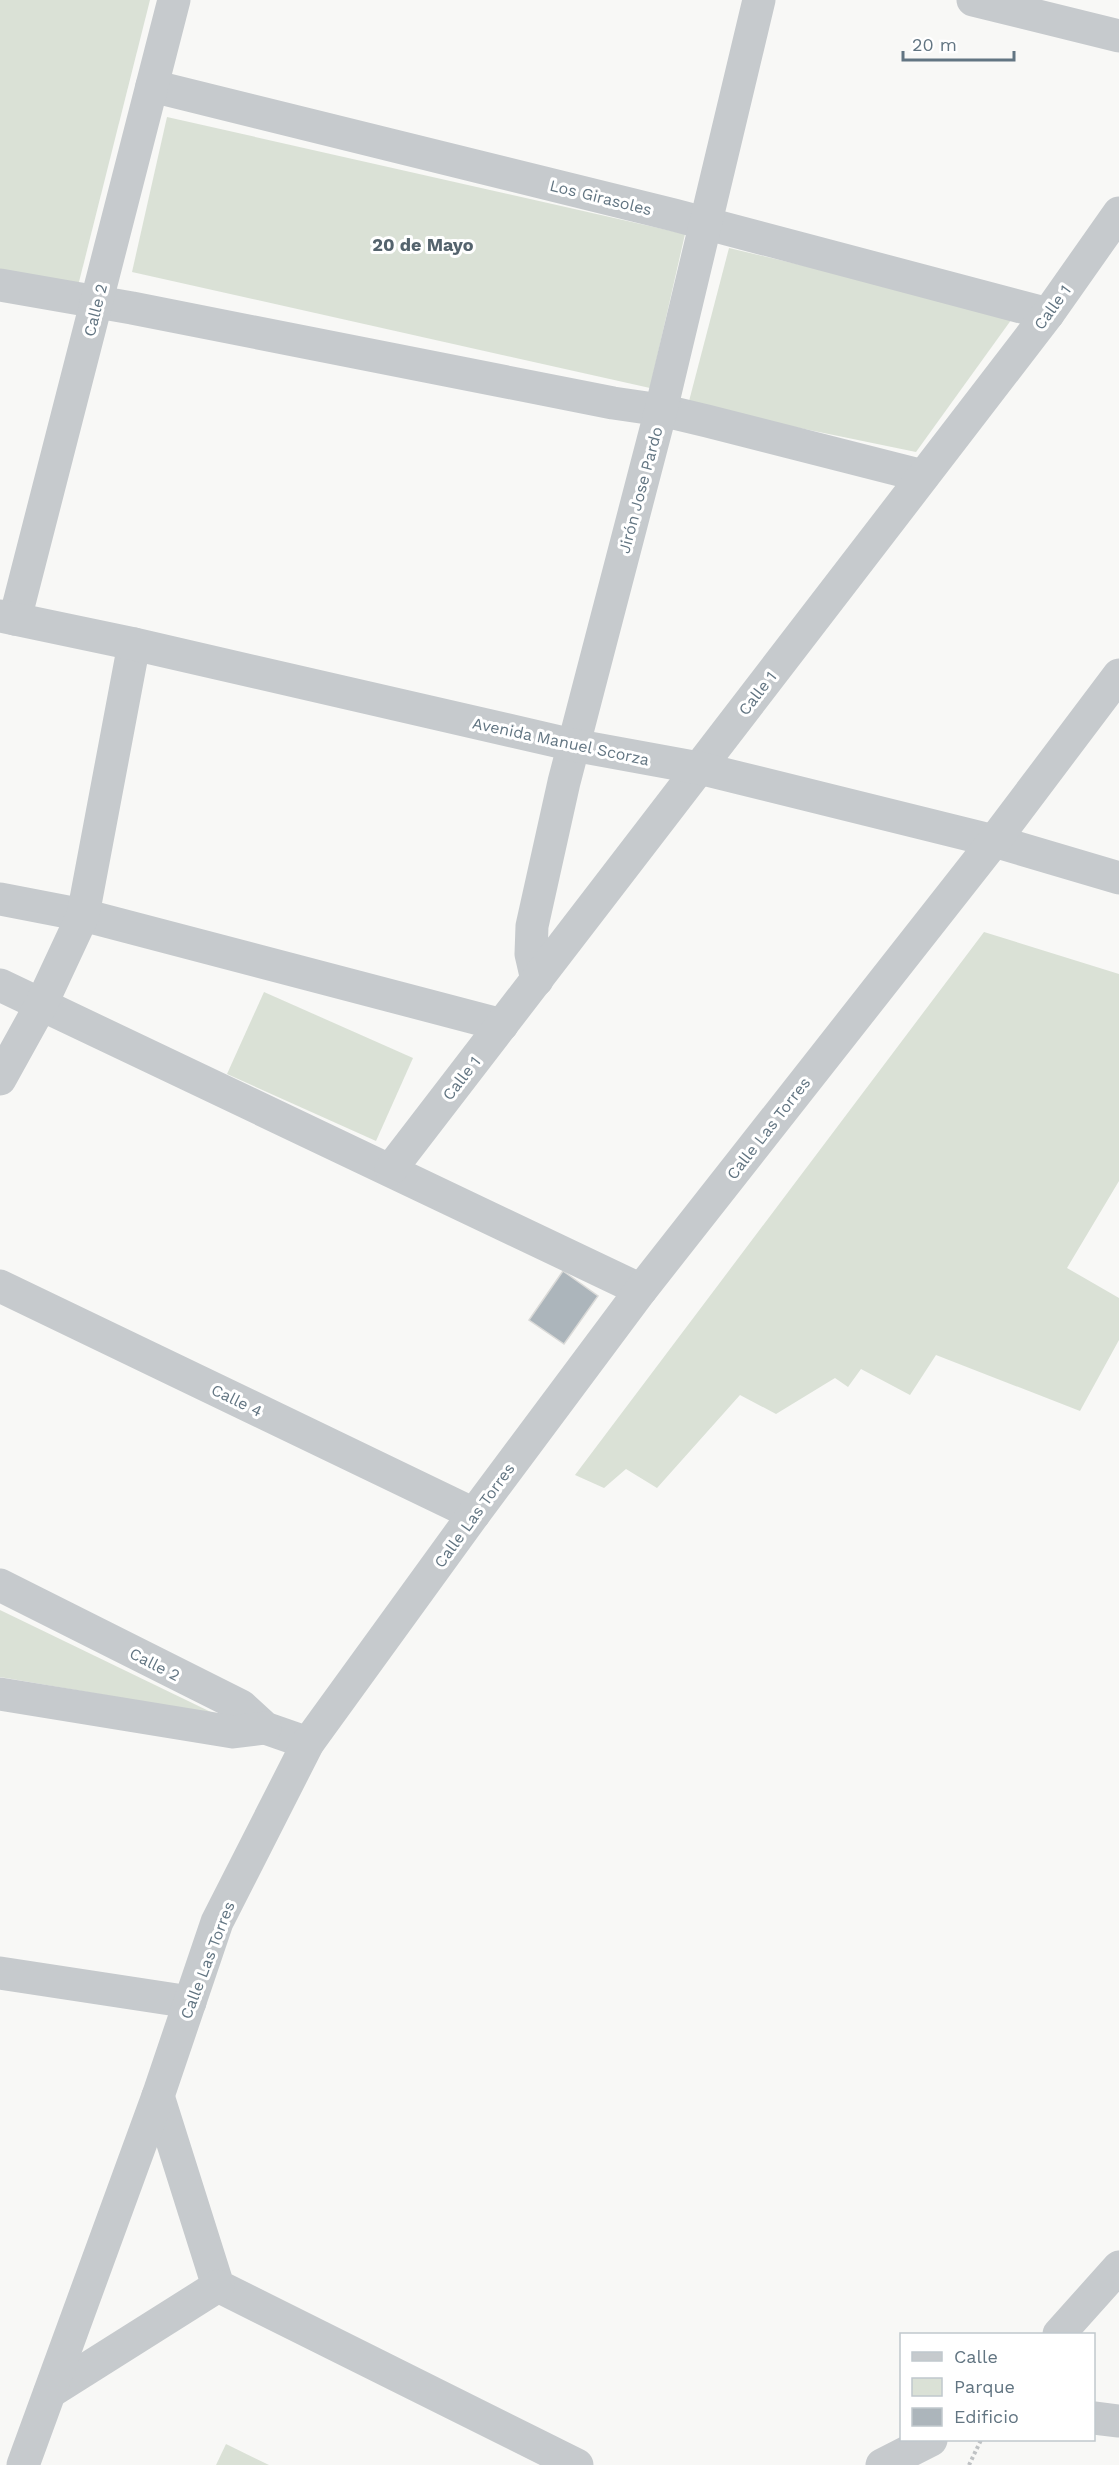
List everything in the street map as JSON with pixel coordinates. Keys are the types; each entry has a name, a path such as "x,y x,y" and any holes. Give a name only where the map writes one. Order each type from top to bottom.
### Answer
{"street":[{"name":"Calle 2","path":"8,618 96,303 174,0"},
{"name":"Jirón Jose Pardo","path":"537,980 531,954 532,926 573,746 661,410 759,0"},
{"path":"973,0 1067,11 1119,36"},
{"name":"Los Girasoles","path":"152,86 706,224 1048,314"},
{"name":"Calle 1","path":"391,1169 1048,314 1119,213"},
{"path":"0,285 613,403 661,410 923,476"},
{"name":"Avenida Manuel Scorza","path":"8,618 135,644 573,746 699,768 994,841 1119,878"},
{"path":"0,1079 41,1005 83,915 135,644"},
{"name":"Calle Las Torres","path":"23,2465 158,2096 217,1922 308,1743 474,1514 641,1290 994,841 1119,675"},
{"path":"0,899 83,915 502,1025"},
{"path":"0,985 391,1169 641,1290"},
{"name":"Calle 4","path":"0,1286 474,1514"},
{"name":"Calle 2","path":"0,1585 241,1706 265,1728 308,1743"},
{"path":"0,1694 234,1732 265,1728"},
{"path":"0,1973 190,2002"},
{"path":"158,2096 218,2286 577,2465"},
{"path":"1060,2333 1119,2267"},
{"path":"50,2392 218,2286"},
{"path":"1095,2418 1119,2421"},
{"path":"882,2465 927,2441"}],"path":[{"path":"969,2465 980,2441"}],"green space":[{"path":"0,0 150,0 78,286 0,269"},
{"path":"167,117 685,234 650,388 132,272"},
{"path":"729,248 1014,316 916,452 688,405"},
{"path":"984,932 1119,974 1119,1181 1067,1268 1119,1298 1119,1340 1080,1411 936,1355 910,1395 861,1369 848,1387 835,1378 776,1414 740,1395 657,1488 626,1469 604,1488 575,1475"},
{"path":"264,992 413,1058 376,1141 227,1074"},
{"path":"0,1610 215,1714 0,1677"},
{"path":"226,2444 269,2465 216,2465"}],"building":[{"path":"563,1271 598,1296 564,1344 529,1320"}],"district":[{"name":"20 de Mayo","path":"423,245"}]}
